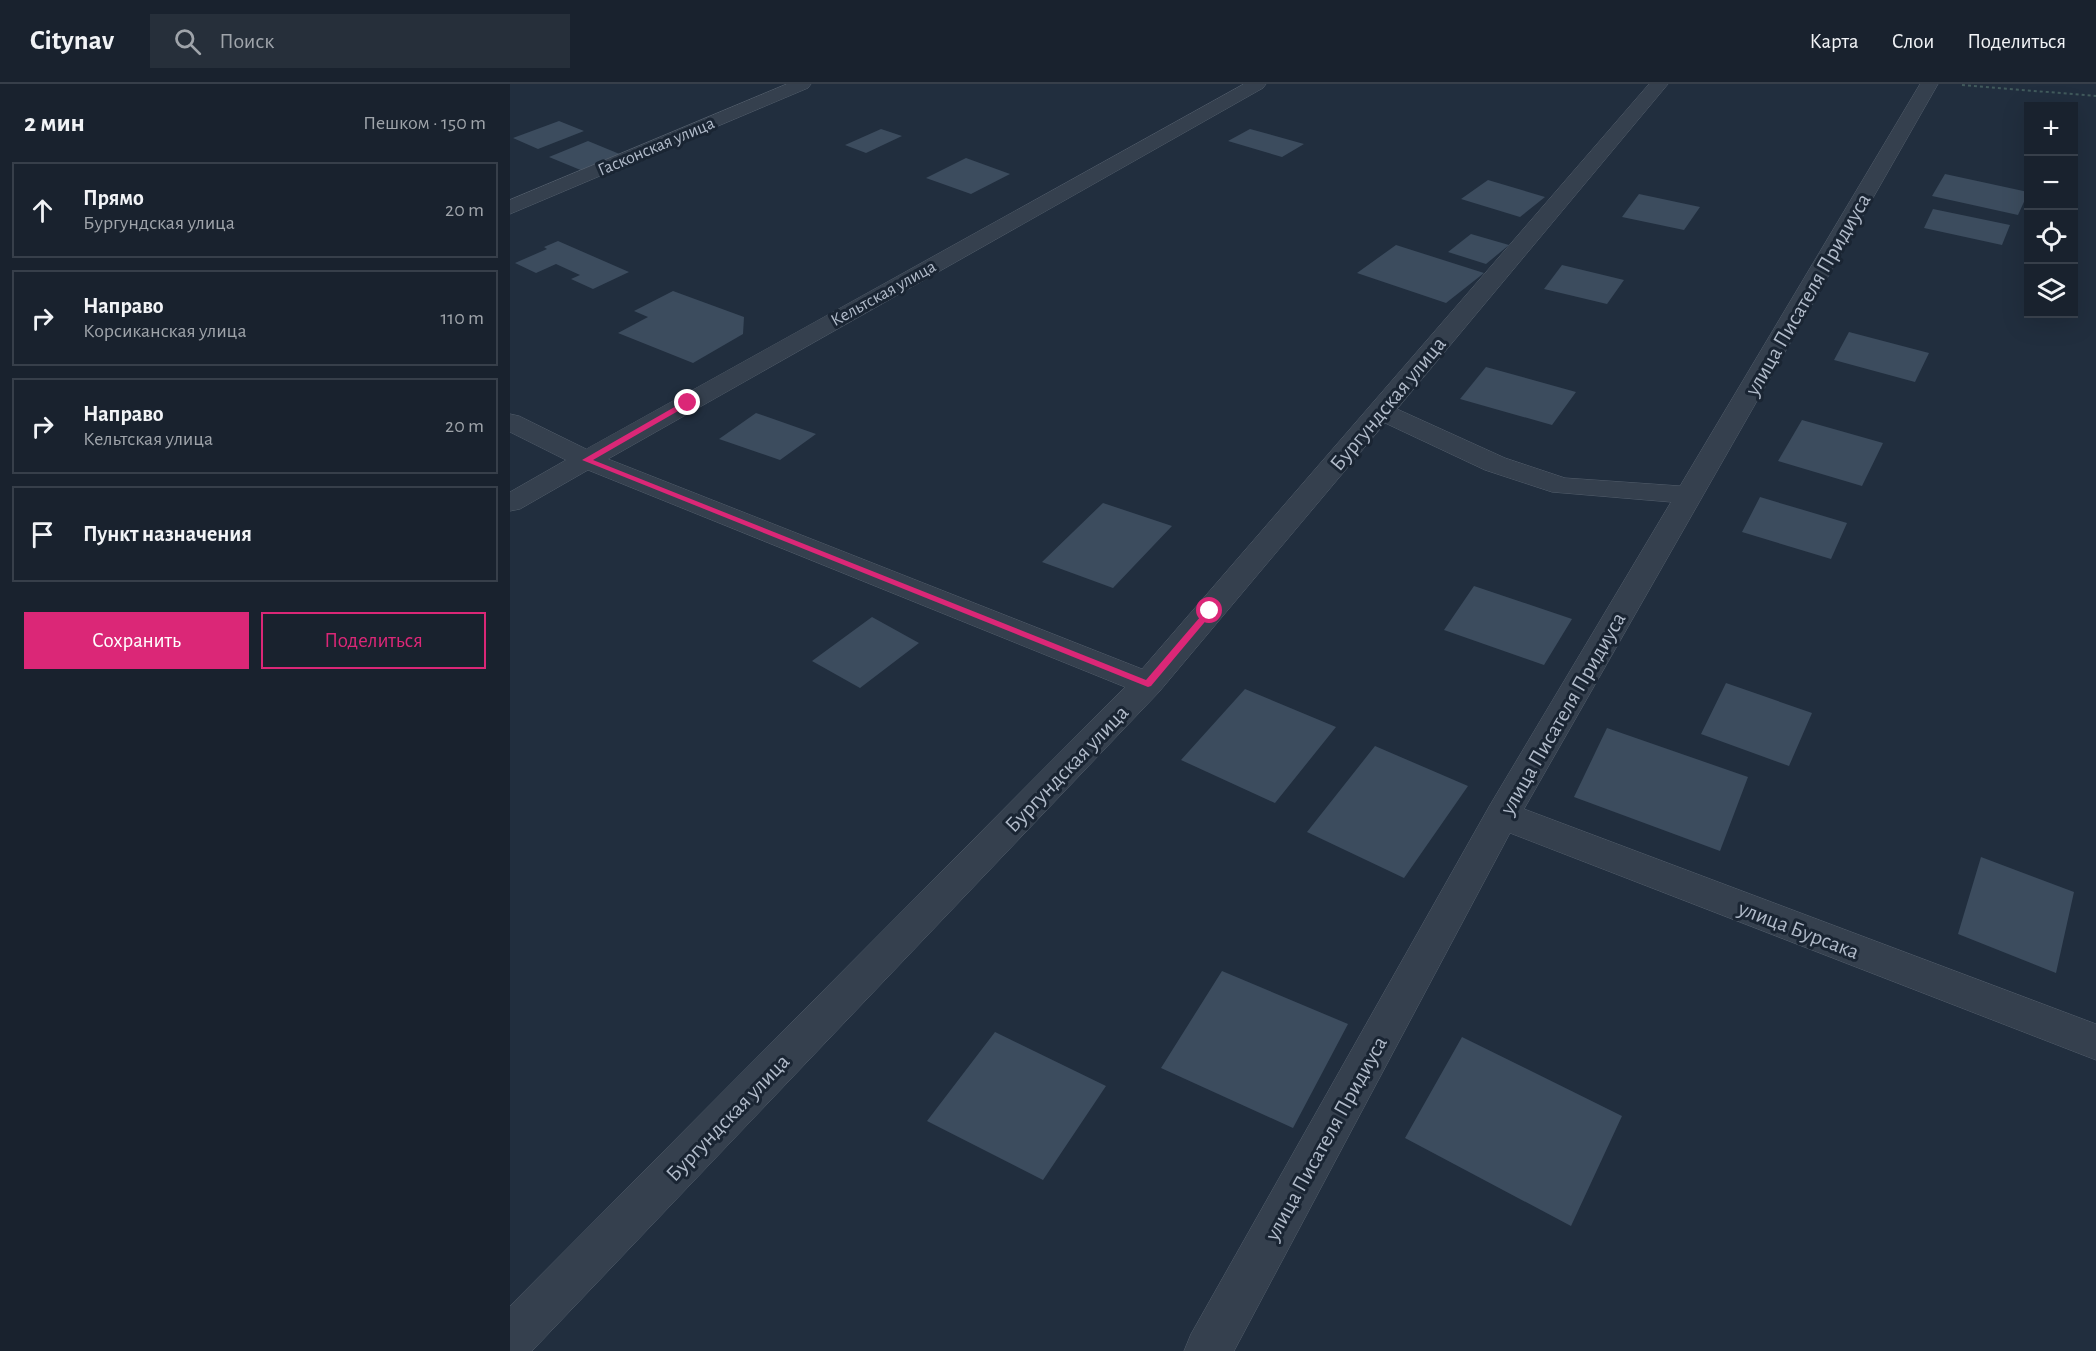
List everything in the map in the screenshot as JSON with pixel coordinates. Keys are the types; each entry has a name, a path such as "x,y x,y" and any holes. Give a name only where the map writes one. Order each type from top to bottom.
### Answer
{"street":[{"name":"Гасконская улица","path":"510,208 802,84"},
{"name":"Кельтская улица","path":"510,503 1257,84"},
{"name":"Бургундская улица","path":"510,1340 1148,684 1659,84"},
{"name":"улица Писателя Придиуса","path":"1208,1351 1502,815 1929,84"},
{"path":"1380,411 1495,464 1562,486 1689,495"},
{"path":"510,422 586,460 1148,684"},
{"name":"улица Бурсака","path":"1502,815 2096,1042"}],"path":[{"path":"1955,84 2096,96"}],"building":[{"path":"559,121 584,131 538,149 513,138"},
{"path":"881,129 902,136 866,153 845,145"},
{"path":"1250,129 1304,144 1282,157 1228,141"},
{"path":"588,141 622,155 583,171 549,157"},
{"path":"966,158 1010,174 971,194 926,178"},
{"path":"1945,174 2024,191 2024,202 2018,215 1932,196"},
{"path":"1488,180 1545,197 1520,217 1461,199"},
{"path":"1639,194 1700,207 1684,230 1622,217"},
{"path":"1933,209 2010,225 2002,245 1924,228"},
{"path":"1471,234 1509,245 1486,264 1448,252"},
{"path":"558,241 629,272 593,289 571,279 580,275 556,264 536,273 515,263 547,249 544,247"},
{"path":"1396,245 1484,273 1446,303 1357,273"},
{"path":"1562,265 1624,280 1607,304 1544,289"},
{"path":"673,291 744,317 743,334 693,363 618,333 648,317 634,311"},
{"path":"1849,332 1929,353 1915,382 1834,360"},
{"path":"1486,367 1576,392 1552,425 1460,399"},
{"path":"756,413 816,434 780,460 719,439"},
{"path":"1802,420 1883,443 1862,486 1778,461"},
{"path":"1760,497 1847,523 1831,559 1742,532"},
{"path":"1103,503 1172,526 1113,588 1042,562"},
{"path":"1474,586 1572,619 1544,665 1444,630"},
{"path":"872,617 919,643 860,688 812,661"},
{"path":"1726,683 1812,713 1789,766 1701,734"},
{"path":"1245,689 1336,727 1275,803 1181,760"},
{"path":"1607,728 1748,777 1720,851 1574,797"},
{"path":"1375,746 1468,786 1404,878 1307,832"},
{"path":"1981,857 2074,892 2056,973 1958,934"},
{"path":"1222,971 1348,1024 1293,1128 1161,1068"},
{"path":"995,1032 1106,1086 1043,1180 927,1121"},
{"path":"1462,1037 1622,1116 1571,1226 1405,1138"}],"route":[{"path":"688,403 586,460 1148,684 1210,611"}]}
